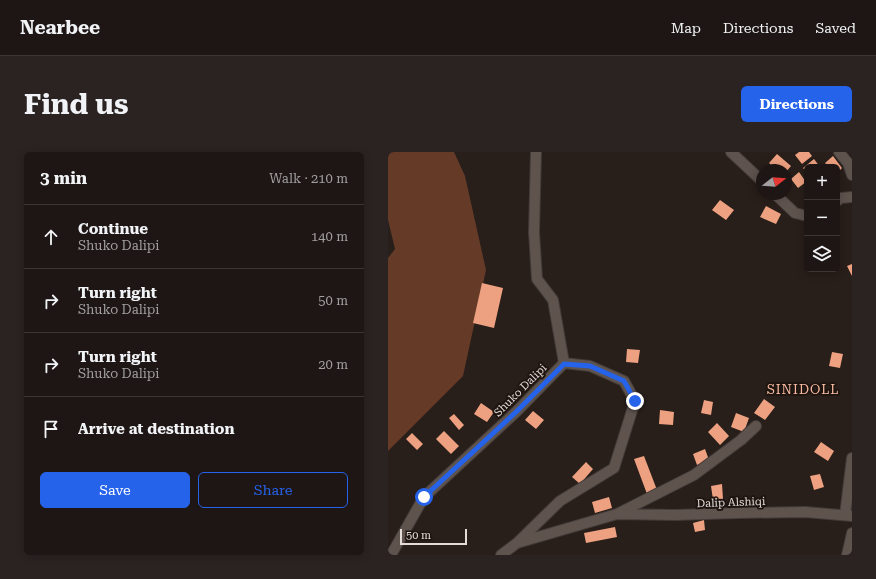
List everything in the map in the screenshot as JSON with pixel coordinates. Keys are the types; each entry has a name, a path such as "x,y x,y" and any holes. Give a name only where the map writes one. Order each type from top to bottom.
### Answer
{"street":[{"path":"536,152 534,232 537,279 553,300 564,364"},
{"path":"731,152 756,175"},
{"path":"839,152 848,163 852,175"},
{"path":"838,200 841,198 852,197"},
{"path":"782,200 795,213 804,215"},
{"name":"Shuko Dalipi","path":"391,555 424,497 516,412 564,364 590,366 624,381 635,401 614,468 560,501 517,543"},
{"name":"Dalip Alshiqi","path":"501,555 517,543 617,514 694,475 741,440 756,426"},
{"path":"848,516 852,458"},
{"name":"Dalip Alshiqi","path":"617,514 675,515 805,512 848,516"},
{"path":"847,555 852,533"}],"shaded area":[{"path":"388,152 454,152 465,176 486,270 463,376 388,451 388,258 395,249 388,220"}],"building":[{"path":"799,152 809,152 812,156 802,164 795,155"},
{"path":"777,154 789,164 770,164 769,163"},
{"path":"833,156 839,164 826,164 825,163"},
{"path":"814,159 818,164 808,164"},
{"path":"799,172 804,179 804,184 798,188 792,178"},
{"path":"720,200 734,210 726,220 712,210"},
{"path":"766,206 781,214 776,224 760,217"},
{"path":"852,264 852,276 847,266"},
{"path":"482,283 503,288 494,328 473,323"},
{"path":"627,349 640,350 638,363 626,362"},
{"path":"832,352 843,354 840,368 829,366"},
{"path":"764,399 775,407 765,420 754,413"},
{"path":"704,400 713,402 711,415 701,413"},
{"path":"481,403 494,412 487,422 474,414"},
{"path":"660,410 674,412 673,425 659,424"},
{"path":"533,411 544,420 536,429 525,420"},
{"path":"736,413 749,418 744,432 731,427"},
{"path":"454,414 464,425 459,430 449,418"},
{"path":"717,423 729,436 720,445 708,432"},
{"path":"444,431 459,446 451,454 436,439"},
{"path":"412,433 423,444 417,450 406,439"},
{"path":"821,442 834,451 828,461 814,452"},
{"path":"705,449 709,460 697,465 693,454"},
{"path":"644,456 657,490 647,494 634,459"},
{"path":"586,462 593,469 580,484 572,477"},
{"path":"820,474 824,487 814,490 810,476"},
{"path":"722,484 723,499 713,500 711,486"},
{"path":"609,497 612,508 595,513 592,502"},
{"path":"704,520 705,530 695,532 693,523"},
{"path":"615,527 617,537 586,543 584,533"}],"district":[{"name":"SINIDOLL","path":"803,389"}],"route":[{"path":"424,497 516,412 564,364 590,366 624,381 635,401"}]}
